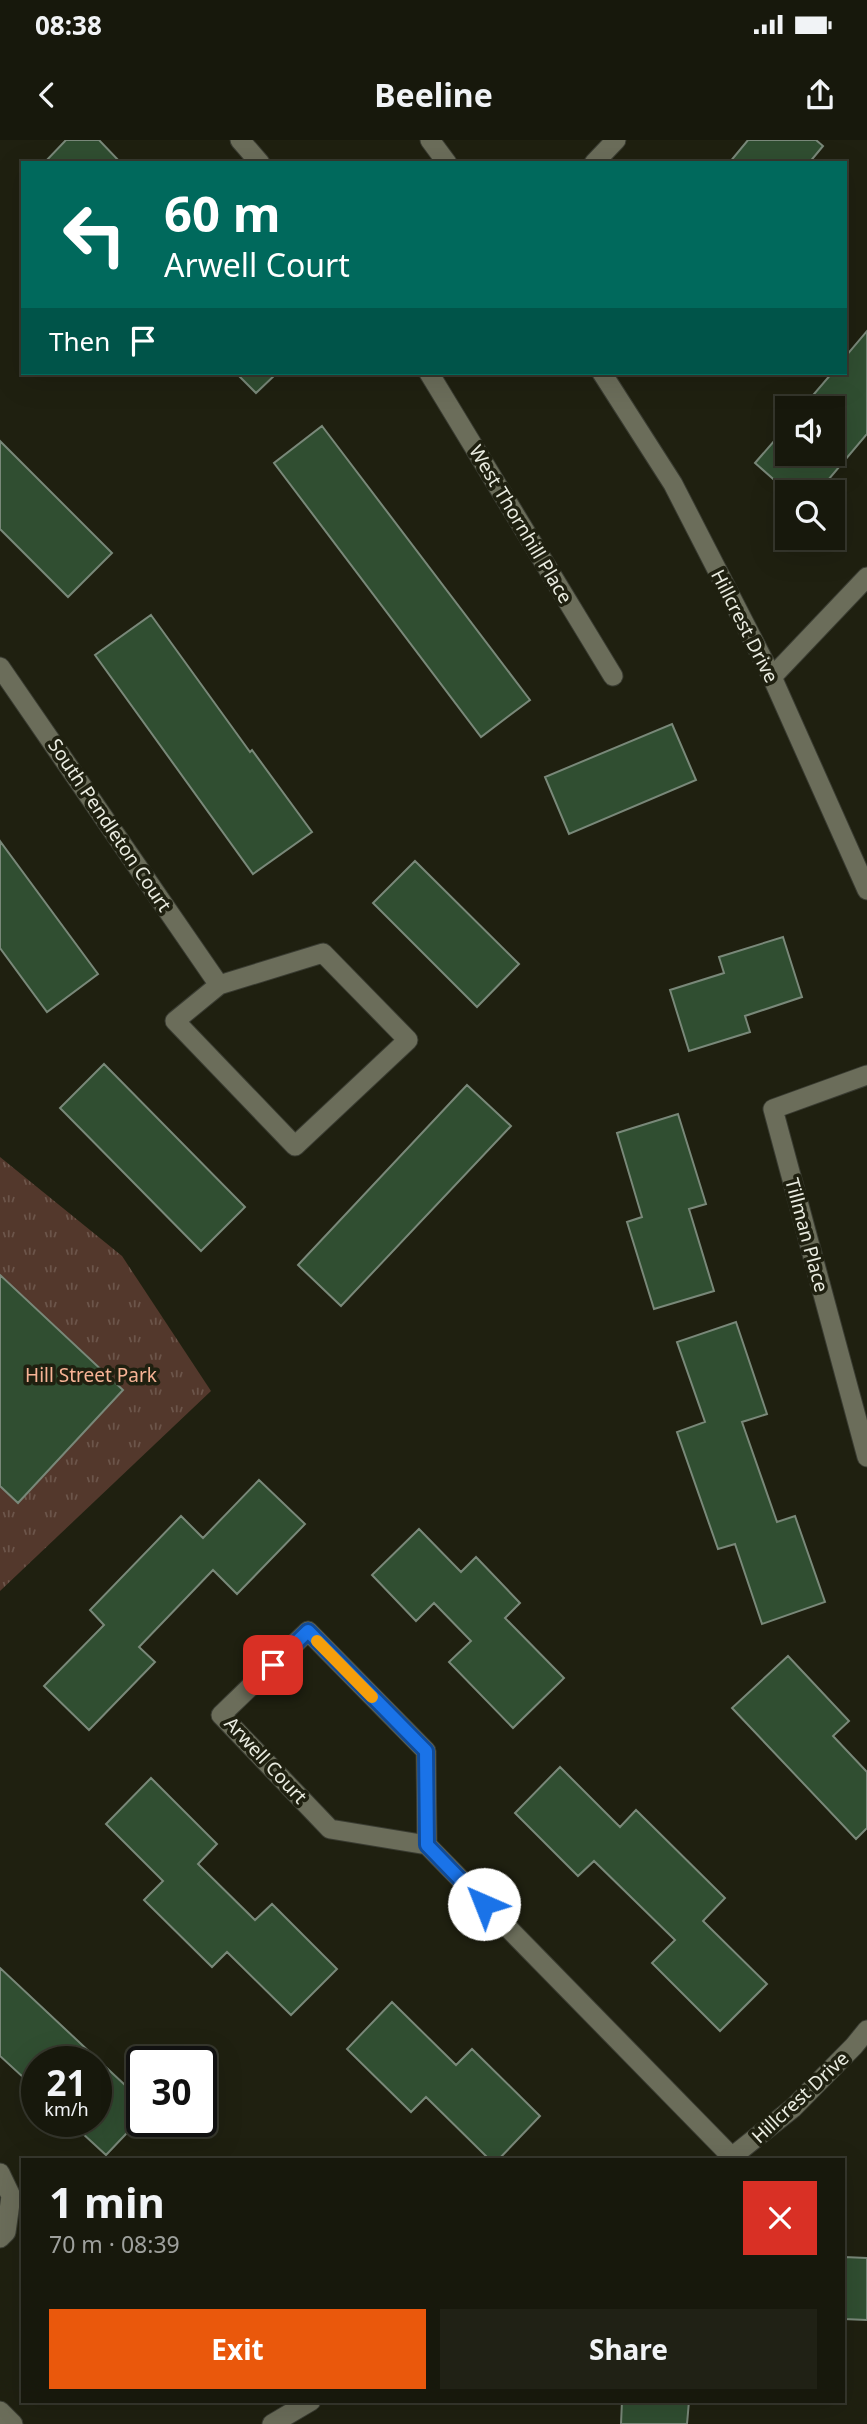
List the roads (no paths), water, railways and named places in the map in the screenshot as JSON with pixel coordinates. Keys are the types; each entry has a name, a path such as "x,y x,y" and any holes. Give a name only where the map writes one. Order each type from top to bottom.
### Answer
{"street":[{"path":"240,140 258,161"},
{"path":"430,140 446,161"},
{"path":"596,161 616,140"},
{"name":"West Thornhill Place","path":"430,375 613,676"},
{"name":"Hillcrest Drive","path":"603,375 673,484 772,677 867,890"},
{"path":"772,677 867,577"},
{"name":"South Pendleton Court","path":"0,667 219,985"},
{"path":"323,953 408,1040 295,1146 175,1021 219,985 323,953"},
{"name":"Tillman Place","path":"867,1074 773,1109 867,1457"},
{"name":"Arwell Court","path":"308,1631 426,1751 427,1845 330,1829 221,1715 308,1631"},
{"path":"427,1845 730,2158"},
{"name":"Hillcrest Drive","path":"730,2158 793,2108 867,2030"},
{"path":"0,2173 11,2196 6,2232 0,2238"},
{"path":"272,2424 308,2403"},
{"path":"0,2411 13,2424"}],"park label":[{"name":"Hill Street Park","path":"91,1375"}]}
